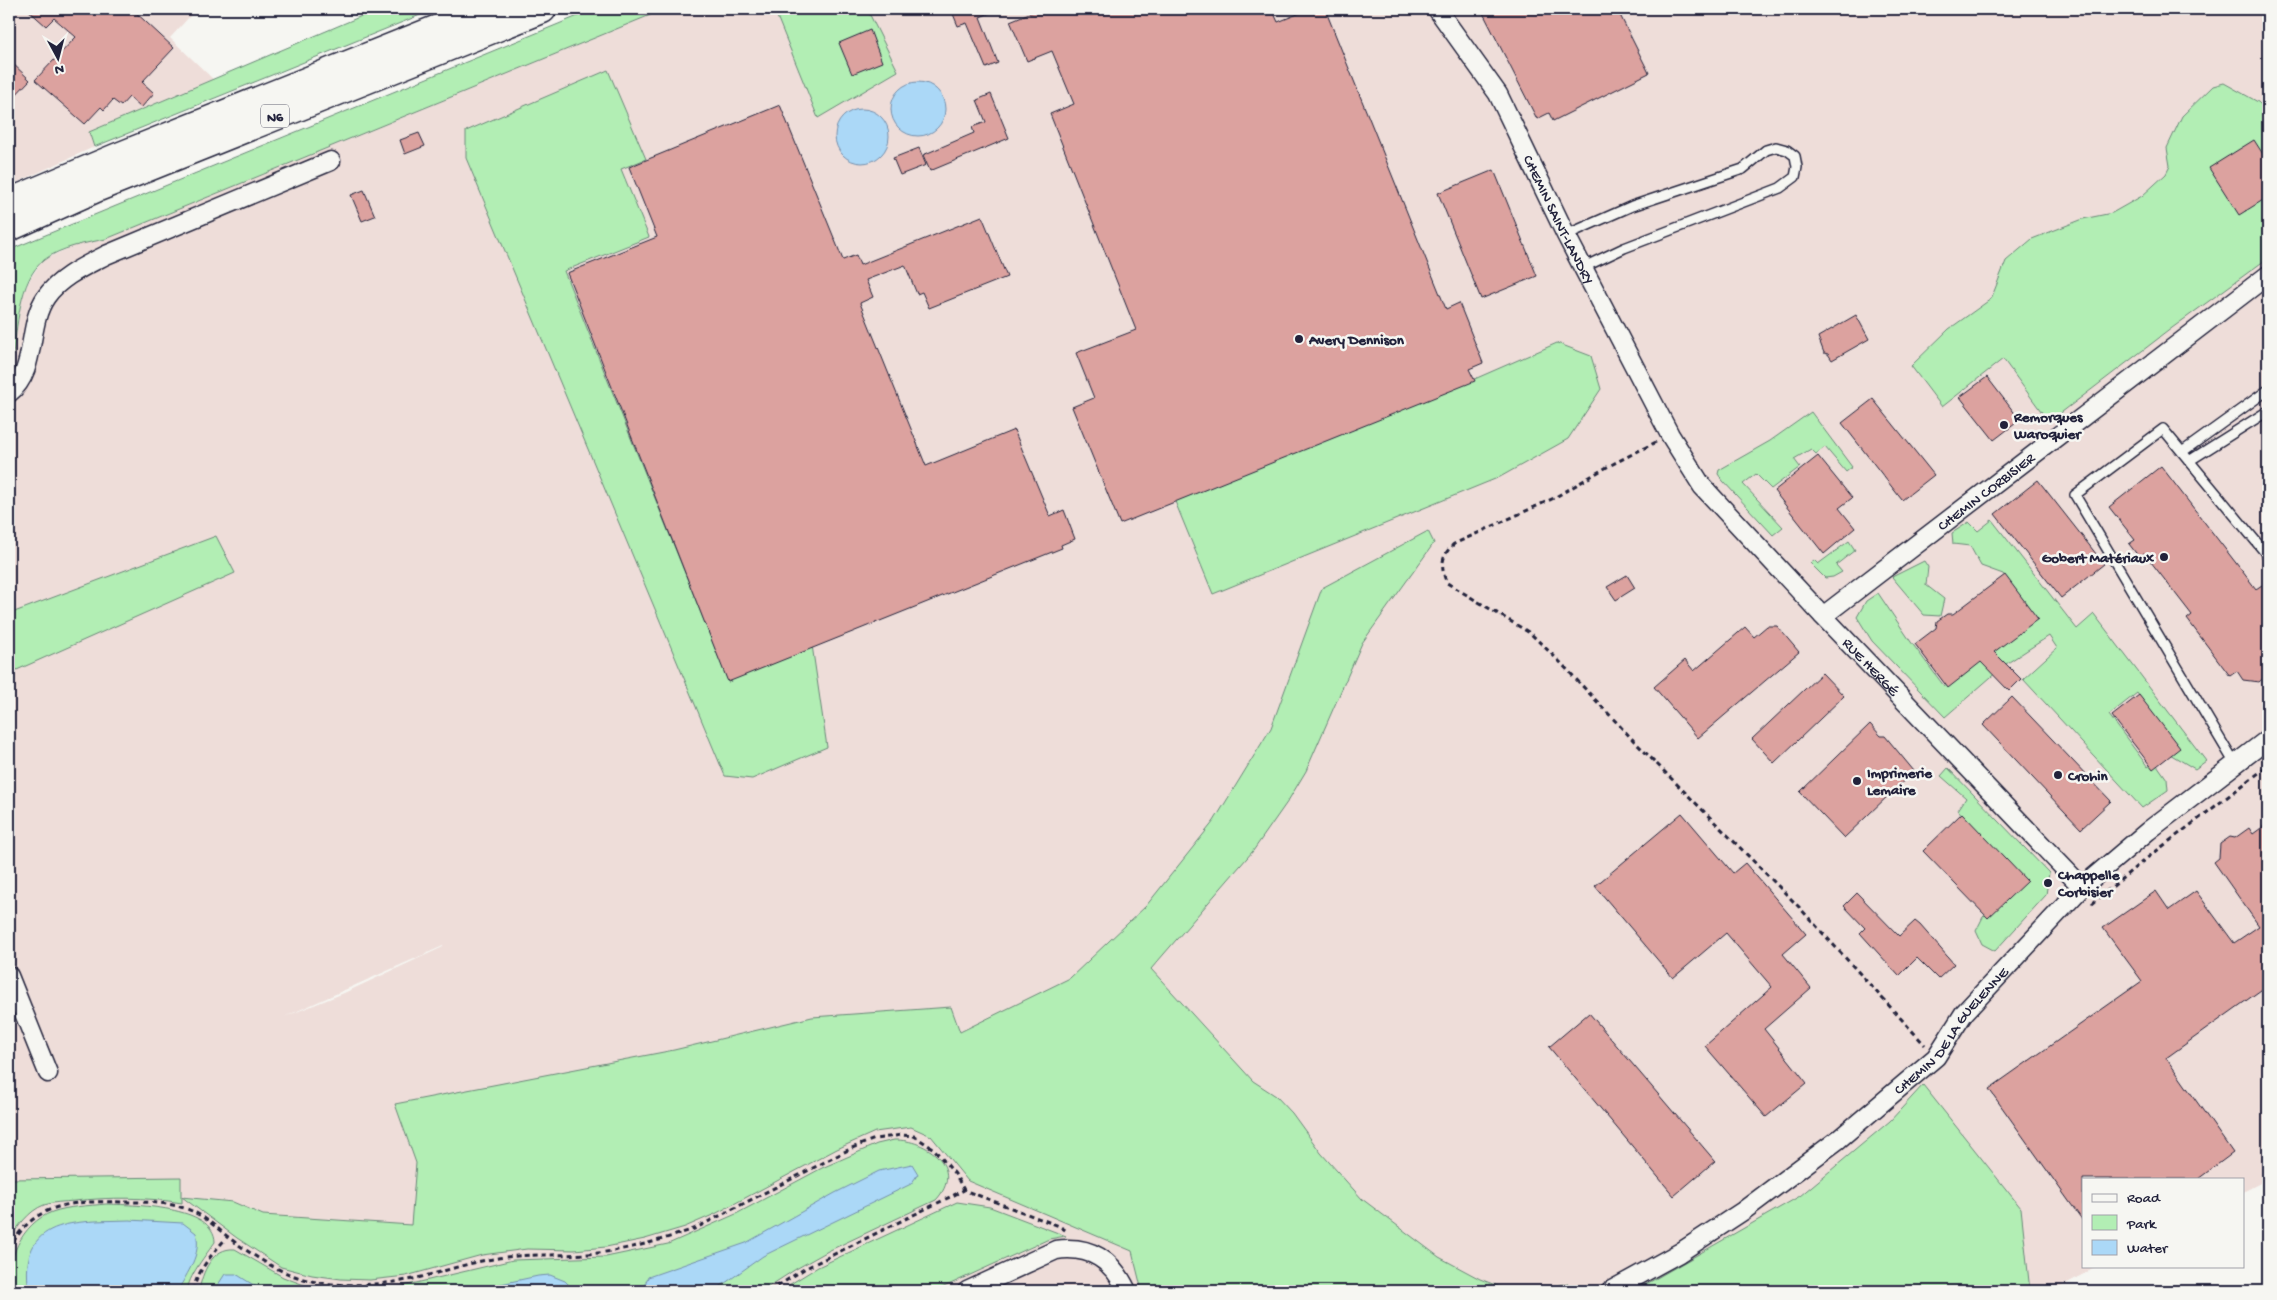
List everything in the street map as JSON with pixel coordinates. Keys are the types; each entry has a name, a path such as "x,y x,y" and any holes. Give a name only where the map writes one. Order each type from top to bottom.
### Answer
{"main road":[{"name":"N6","path":"9,204 116,158 488,9"},
{"name":"N6","path":"9,227 98,187 542,9"}],"street":[{"name":"CHEMIN SAINT-LANDRY","path":"1437,9 1498,94 1566,235 1670,435"},
{"path":"9,393 14,389 24,373 30,354 37,316 46,297 57,284 80,268 106,255 331,161"},
{"name":"CHEMIN CORBISIER","path":"1823,616 2268,275"},
{"name":"RUE HERGÉ","path":"1670,435 1702,486 1823,616 2082,887"},
{"name":"CHEMIN DE LA GUELENNE","path":"1610,1291 1679,1253 1774,1190 1839,1139 1936,1056 1964,1013 2082,887 2148,831 2268,739"},
{"path":"9,976 48,1073"},
{"path":"967,1291 1056,1250 1069,1248 1089,1251 1106,1260 1115,1269 1128,1291"}],"lane":[{"path":"1566,235 1632,206 1743,169 1766,150 1776,147 1787,150 1795,156 1797,167 1795,177 1780,188 1624,248 1584,267"},
{"path":"2182,452 2268,390"},
{"path":"2189,461 2268,411"},
{"path":"2235,764 2075,495 2163,430 2268,556"}],"path":[{"path":"1670,435 1607,467 1554,498 1454,544 1444,555 1443,576 1447,583 1530,633 1560,662 1634,741 1798,906 1936,1056"},
{"path":"2089,907 2138,865 2268,766"},
{"path":"9,1250 22,1229 38,1216 65,1204 94,1201 176,1205 205,1219 263,1262 285,1273 308,1281 337,1285 371,1284 411,1279 494,1258 610,1252 641,1245 694,1229 852,1148 891,1135 914,1136 925,1142 942,1158 964,1190 1059,1226 1089,1251"},
{"path":"770,1291 804,1269 964,1190"},
{"path":"193,1291 196,1280 209,1258 228,1236"}],"shaded area":[{"path":"9,9 185,9 191,15 170,38 213,79 90,132 94,147 9,186"},
{"path":"665,9 2268,9 2268,1179 2244,1191 2244,1178 2082,1178 2082,1268 2094,1268 2053,1291 9,1291 9,365 12,359 22,297 31,277 43,260 75,245 106,239","holes":["443,946 344,993 284,1017"]}],"green space":[{"path":"378,9 435,9 94,147 89,132"},
{"path":"595,9 665,9 106,239 74,246 44,260 35,269 24,292 12,359 9,365 9,250"},
{"path":"774,9 867,9 898,71 818,118"},
{"path":"608,70 646,159 621,169 649,237 564,271 727,678 812,645 827,747 752,779 725,776 466,158 466,131"},
{"path":"2224,83 2258,102 2268,112 2268,148 2264,154 2268,162 2268,258 2172,328 2049,422 2003,359 1942,407 1911,366 1949,329 1991,299 2006,261 2032,239 2083,219 2112,213 2142,196 2166,174 2170,166 2167,148 2182,116 2213,86"},
{"path":"1557,343 1591,356 1601,389 1568,439 1500,477 1213,594 1174,499 1470,381"},
{"path":"1811,412 1852,467 1846,472 1825,447 1816,454 1811,449 1794,459 1800,467 1771,489 1756,474 1743,484 1783,527 1773,535 1723,481 1718,474 1719,470 1770,441"},
{"path":"1992,520 2077,629 2094,614 2206,761 2195,769 2168,753 2176,747 2137,693 2109,715 2148,767 2155,762 2167,779 2168,790 2142,808 2023,679 2057,648 2049,636 2006,664 1945,717 1872,641 1857,617 1866,601 1878,593 1944,686 2036,618 2003,574 1981,566 1970,546 1953,544 1952,533 1969,522 1978,531"},
{"path":"1428,531 1434,543 1362,643 1306,771 1288,801 1253,851 1151,969 1253,1081 1276,1096 1292,1113 1321,1153 1362,1199 1439,1257 1480,1279 1508,1290 1534,1291 1142,1291 1132,1251 968,1181 931,1136 911,1127 875,1132 837,1149 715,1214 685,1227 645,1239 606,1247 574,1250 527,1249 482,1255 406,1276 370,1280 312,1275 281,1267 237,1238 182,1197 233,1202 263,1215 411,1225 416,1163 395,1104 674,1050 812,1017 951,1007 960,1032 1070,978 1146,906 1214,821 1271,728 1322,588"},
{"path":"216,536 235,573 10,673 9,614"},
{"path":"1849,541 1855,550 1836,565 1842,572 1833,577 1825,578 1810,563 1814,560 1818,564"},
{"path":"1924,561 1928,567 1926,585 1944,599 1940,616 1924,615 1892,577"},
{"path":"1948,768 2049,873 2046,895 1995,951 1982,944 1976,931 1983,917 2024,878 1984,840 1958,810 1966,798 1941,776"},
{"path":"1923,1085 2021,1208 2030,1291 1634,1291 1800,1196 1890,1121"},
{"path":"894,1140 919,1144 939,1158 945,1167 947,1177 944,1188 936,1200 828,1251 762,1291 199,1291 210,1262 220,1252 227,1249 235,1249 283,1277 312,1288 326,1290 399,1287 513,1260 606,1257 668,1244 736,1214 822,1168 877,1144"},
{"path":"181,1177 182,1203 114,1198 47,1204 28,1215 9,1240 9,1179"},
{"path":"957,1202 990,1207 1066,1236 1049,1239 935,1291 779,1291 818,1267"},
{"path":"106,1204 151,1207 187,1214 201,1221 211,1230 215,1242 190,1280 188,1291 10,1291 9,1279 13,1256 24,1234 32,1225 41,1218 58,1210"},
{"path":"1568,1283 1553,1291 1534,1291"}],"water":[{"path":"918,82 928,84 937,90 943,99 945,109 943,119 937,128 928,134 918,136 908,134 899,128 893,119 891,109 893,99 899,90 908,84"},
{"path":"862,109 872,111 881,117 887,126 889,136 887,146 881,155 872,161 862,163 852,161 843,155 837,146 835,136 837,126 843,117 852,111"},
{"path":"912,1164 918,1174 911,1184 763,1256 714,1291 642,1291 648,1277 746,1243 835,1193 879,1171"},
{"path":"129,1220 183,1223 196,1233 197,1249 195,1256 178,1291 29,1291 28,1266 32,1249 41,1236 55,1228 71,1224 89,1221"},
{"path":"225,1274 236,1274 263,1291 214,1291"},
{"path":"550,1275 565,1281 575,1291 468,1291 538,1276"}],"building":[{"path":"27,9 132,9 174,48 142,82 154,93 141,108 129,97 121,106 113,100 104,110 101,107 85,124 35,80 76,37 54,18 46,26"},
{"path":"951,9 1000,9 980,17 998,63 986,68 967,23 958,26"},
{"path":"1039,9 1272,9 1278,22 1310,9 1325,9 1446,309 1459,303 1483,363 1469,369 1475,381 1120,524 1072,407 1094,398 1076,353 1136,330 1050,114 1074,104 1052,51 1027,61 1010,21"},
{"path":"1481,9 1617,9 1649,73 1553,121 1549,113 1537,119"},
{"path":"870,30 882,62 852,74 839,43"},
{"path":"9,60 30,80 9,102"},
{"path":"991,94 1009,138 930,171 923,155 974,133 972,127 986,122 977,100"},
{"path":"780,105 843,260 856,255 860,265 982,216 1007,277 929,308 922,292 917,294 905,265 866,280 873,297 860,303 926,466 1014,430 1050,516 1064,510 1075,539 1061,545 1062,548 728,682 567,273 657,237 629,167"},
{"path":"419,133 425,146 405,154 400,140"},
{"path":"2254,140 2268,162 2268,197 2239,215 2209,168"},
{"path":"919,148 926,165 900,175 893,158"},
{"path":"1494,170 1537,276 1481,299 1438,193"},
{"path":"364,190 375,216 362,221 351,195"},
{"path":"1856,315 1869,339 1832,360 1828,354 1824,353 1818,337"},
{"path":"1987,377 2020,420 1994,440 1960,397"},
{"path":"1873,399 1934,475 1902,500 1842,423"},
{"path":"1818,456 1852,498 1839,508 1855,528 1824,554 1774,491"},
{"path":"2161,466 2256,589 2262,585 2268,593 2268,674 2259,682 2243,680 2237,671 2230,676 2187,619 2192,615 2144,553 2139,557 2129,544 2135,540 2109,507"},
{"path":"2038,480 2104,564 2061,598 1995,514"},
{"path":"1627,575 1635,588 1616,600 1607,587"},
{"path":"2005,575 2038,619 1994,652 2021,679 2009,691 1981,662 1948,688 1915,644 1936,628 1937,621 1947,614 1953,614"},
{"path":"1767,626 1777,626 1799,652 1698,738 1654,687 1685,660 1694,671 1745,627 1754,637"},
{"path":"1822,673 1844,696 1774,763 1752,739"},
{"path":"2139,695 2180,748 2153,769 2112,716"},
{"name":"Crohin","path":"2012,697 2111,801 2081,829 1983,725"},
{"name":"Imprimerie Lemaire","path":"1870,724 1881,736 1885,736 1914,771 1844,838 1800,792"},
{"path":"1682,813 1733,873 1745,863 1806,934 1783,954 1811,988 1764,1029 1807,1083 1766,1117 1705,1046 1772,987 1726,933 1673,978 1595,886"},
{"path":"1962,813 2027,881 1988,918 1923,851"},
{"path":"2268,823 2268,985 2166,1058 2233,1153 2199,1178 2082,1178 2082,1220 1989,1089 2142,981 2103,928 2156,891 2169,910 2196,891 2234,943 2259,926 2214,862 2219,858 2220,844 2230,837 2235,838 2249,828 2253,834"},
{"path":"1857,893 1899,936 1915,921 1954,964 1938,979 1917,958 1899,976 1860,933 1865,928 1844,906"},
{"path":"1589,1013 1715,1161 1674,1196 1549,1047"}],"place":[{"name":"Avery Dennison","path":"1299,339"},
{"name":"Remorques Waroquier","path":"2004,425"},
{"name":"Gobert Matériaux","path":"2164,557"},
{"name":"Crohin","path":"2058,775"},
{"name":"Imprimerie Lemaire","path":"1857,781"},
{"name":"Chappelle Corbisier","path":"2048,883"}]}
